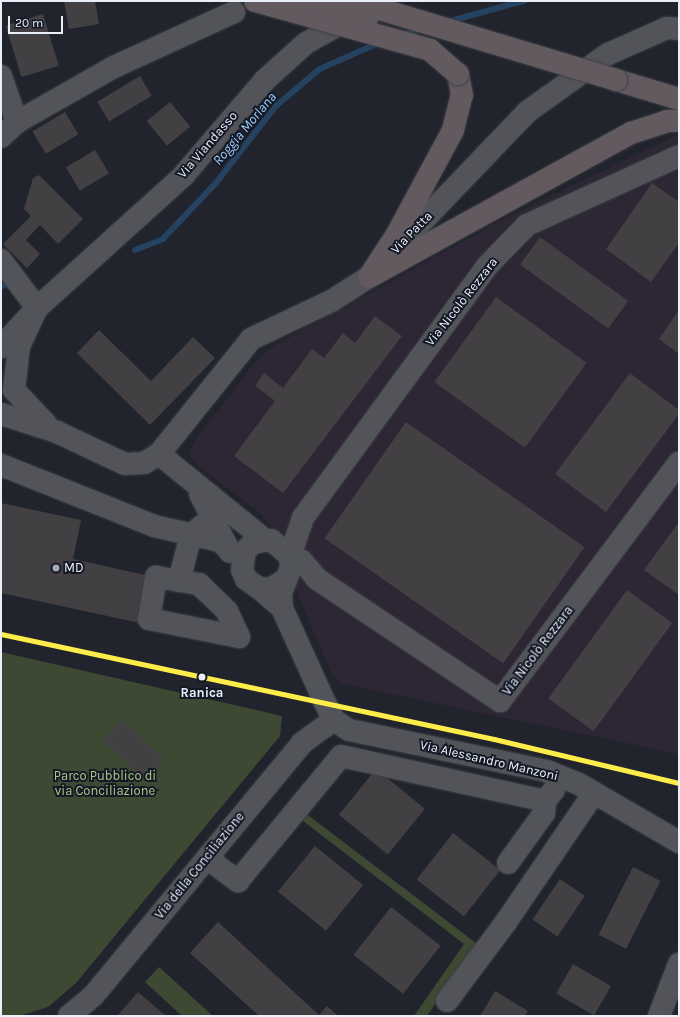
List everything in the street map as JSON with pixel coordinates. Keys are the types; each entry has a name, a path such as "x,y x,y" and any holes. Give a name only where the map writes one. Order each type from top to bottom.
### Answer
{"highway":[{"path":"255,1 430,50 458,74 462,95 452,130 396,236 369,277"},
{"path":"309,1 507,50 679,98"},
{"path":"353,1 507,50"},
{"path":"369,277 631,134 667,121 679,121"}],"street":[{"name":"Via Viandasso","path":"1,347 38,308 183,176 286,60 306,43 391,1"},
{"path":"1,137 17,122 114,67 234,12"},
{"name":"Via Patta","path":"158,454 251,339 333,300 369,277 527,112 608,54 667,28 679,29"},
{"path":"1,76 17,122"},
{"name":"Via Nicolò Rezzara","path":"289,569 303,518 488,265 527,226 679,156"},
{"path":"1,260 38,308 18,346 8,387 36,417 56,432"},
{"path":"4,412 56,432 125,464 144,463 158,454 195,486 237,516 267,540 289,569 282,608"},
{"name":"Via Nicolò Rezzara","path":"289,569 302,561 318,579 500,701 679,463"},
{"path":"1,465 154,526 203,523 237,516"},
{"path":"195,486 203,523 227,548 242,570 246,580 259,588 282,608 334,720"},
{"name":"Via Nicolò Rezzara","path":"267,540 303,518"},
{"path":"179,581 203,523"},
{"path":"242,570 245,551 267,540"},
{"path":"259,588 270,589 289,569"},
{"name":"Via Alessandro Manzoni","path":"334,720 349,730 563,778 679,842"},
{"name":"Via della Conciliazione","path":"70,1016 93,996 302,743 334,720"},
{"path":"207,858 238,881 334,761 348,756 545,801"},
{"path":"508,863 544,813 545,801 563,778"},
{"path":"447,1001 506,922 594,794"},
{"path":"658,1016 679,964"}],"shaded area":[{"path":"679,134 679,754 343,684 331,672 289,574 282,546 264,516 197,465 189,454 196,439 256,361 272,347 511,215"}],"green space":[{"name":"Parco Pubblico di via Conciliazione","path":"1,652 282,716 280,736 76,983 48,1007 19,1016 1,1016"},
{"path":"304,812 476,943 427,1016 414,1016 464,944 299,818"},
{"path":"159,967 213,1016 182,1016 145,982"}],"building":[{"path":"64,1 95,1 99,24 69,29"},
{"path":"43,14 59,66 21,77 6,25"},
{"path":"140,76 152,96 109,121 97,102"},
{"path":"170,102 190,127 167,146 147,121"},
{"path":"65,112 78,134 46,154 32,132"},
{"path":"95,150 109,173 80,191 66,168"},
{"path":"39,175 83,219 58,244 40,225 26,240 40,254 27,268 3,244 31,216 24,209 33,178"},
{"path":"652,183 679,202 679,243 651,282 606,249"},
{"path":"540,237 628,301 608,329 520,265"},
{"path":"496,297 587,363 525,448 434,382"},
{"path":"679,310 679,354 659,339"},
{"path":"375,316 402,336 283,493 234,456 275,401 255,386 264,373 283,388 312,349 324,358 343,333 355,343"},
{"path":"99,330 151,381 193,337 215,358 150,425 77,353"},
{"path":"630,373 679,410 679,414 606,512 555,474"},
{"path":"406,422 585,547 503,663 325,538"},
{"name":"MD","path":"1,503 81,520 73,559 149,576 140,623 1,593"},
{"path":"679,522 679,595 644,570"},
{"path":"627,590 672,623 594,731 548,698"},
{"path":"121,720 164,759 145,780 102,741"},
{"path":"376,769 425,809 388,854 339,815"},
{"path":"453,833 500,870 464,916 417,879"},
{"path":"315,846 363,885 326,931 278,892"},
{"path":"633,867 661,881 626,949 598,935"},
{"path":"560,879 585,896 557,936 533,920"},
{"path":"391,907 441,946 403,994 353,955"},
{"path":"218,922 319,1015 327,1006 338,1016 259,1016 190,953"},
{"path":"573,964 611,986 594,1015 556,993"},
{"path":"495,991 528,1011 525,1016 480,1016"},
{"path":"138,992 166,1016 117,1016"}],"waterway":[{"name":"Roggia Morlana","path":"447,22 524,1"},
{"name":"Roggia Morlana","path":"403,34 422,29"},
{"name":"Roggia Morlana","path":"135,250 163,239 216,183 276,106 320,69 378,43"},
{"name":"Roggia Morlana","path":"1,287 6,284"}],"transit line":[{"path":"1,634 494,739 679,783"}],"place":[{"name":"MD","path":"56,568"},
{"name":"Ranica","path":"202,677"}]}
